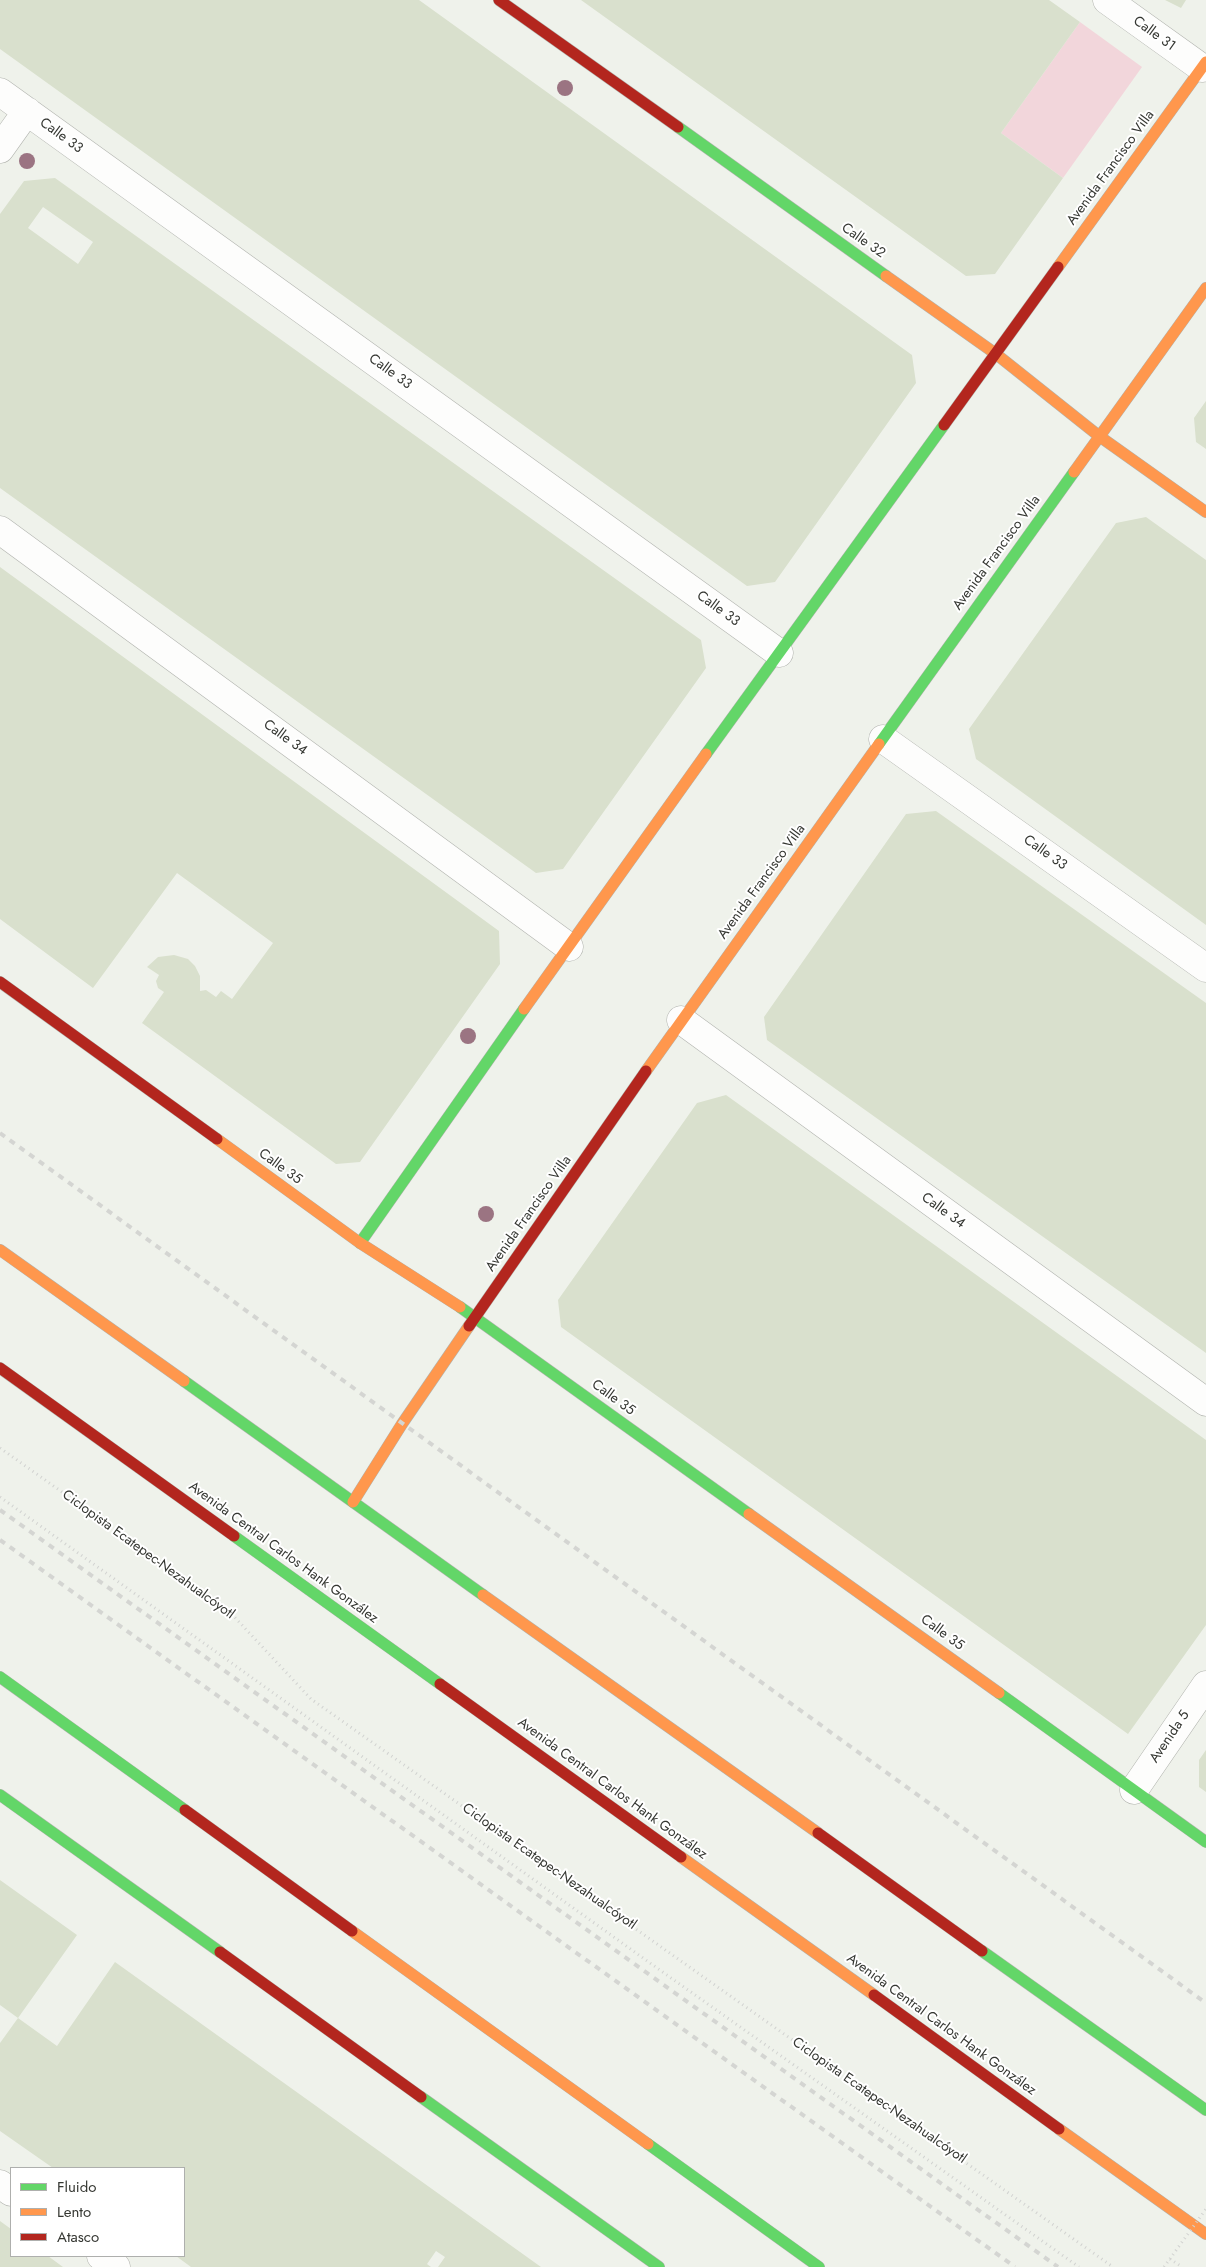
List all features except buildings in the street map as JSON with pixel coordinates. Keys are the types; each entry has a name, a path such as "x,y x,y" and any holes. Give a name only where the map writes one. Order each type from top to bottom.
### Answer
{"main road":[{"name":"Calle 32","path":"499,0 996,354 1099,436 1206,512"},
{"name":"Avenida Francisco Villa","path":"360,1243 779,653 1204,65"},
{"name":"Avenida Francisco Villa","path":"353,1502 402,1424 681,1020 1206,288"},
{"name":"Calle 35","path":"0,982 360,1243 476,1318 1206,1842"},
{"path":"0,1250 1206,2110"},
{"name":"Avenida Central Carlos Hank González","path":"0,1368 1206,2234"},
{"path":"0,1677 819,2267"},
{"path":"0,1795 660,2267"}],"street":[{"name":"Calle 31","path":"1107,0 1204,65"},
{"name":"Calle 33","path":"0,92 779,653"},
{"path":"0,149 27,112"},
{"name":"Calle 34","path":"0,530 569,947"},
{"name":"Calle 33","path":"883,739 1206,968"},
{"name":"Calle 34","path":"681,1020 1206,1402"},
{"name":"Avenida 5","path":"1134,1790 1206,1685"},
{"path":"101,2257 116,2267"}],"path":[{"name":"Ciclopista Ecatepec-Nezahualcóyotl","path":"0,1448 227,1609 311,1698 1113,2267"},
{"path":"0,1497 657,1968 1079,2267"},
{"path":"1164,2267 1206,2209"},
{"path":"1170,2258 1182,2267"}],"shaded area":[{"path":"1080,22 1142,67 1063,178 1001,133"}],"railway":[{"path":"0,1133 1206,2003"},
{"path":"0,1510 1058,2267"},
{"path":"0,1540 1015,2267"}],"traffic: fast":[{"path":"678,127 886,276"},
{"path":"706,754 944,425"},
{"path":"879,744 1074,472"},
{"path":"360,1243 524,1009"},
{"path":"460,1307 749,1514"},
{"path":"184,1381 483,1595"},
{"path":"234,1536 440,1684"},
{"path":"0,1677 185,1810"},
{"path":"999,1693 1206,1842"},
{"path":"0,1795 220,1952"},
{"path":"982,1951 1206,2110"},
{"path":"421,2097 659,2267"},
{"path":"648,2144 819,2267"}],"traffic: slow":[{"path":"1058,267 1206,62"},
{"path":"886,276 996,354 1099,436 1206,512"},
{"path":"1074,472 1206,288"},
{"path":"646,1071 879,744"},
{"path":"524,1009 706,754"},
{"path":"217,1139 360,1243 460,1307"},
{"path":"0,1250 184,1381"},
{"path":"353,1502 402,1424 469,1326"},
{"path":"749,1514 999,1693"},
{"path":"483,1595 818,1833"},
{"path":"681,1857 874,1995"},
{"path":"352,1931 648,2144"},
{"path":"1059,2129 1206,2234"}],"traffic: jam":[{"path":"499,0 678,127"},
{"path":"944,425 1058,267"},
{"path":"0,982 217,1139"},
{"path":"469,1326 646,1071"},
{"path":"0,1368 234,1536"},
{"path":"440,1684 681,1857"},
{"path":"185,1810 352,1931"},
{"path":"818,1833 982,1951"},
{"path":"220,1952 421,2097"},
{"path":"874,1995 1059,2129"}]}
